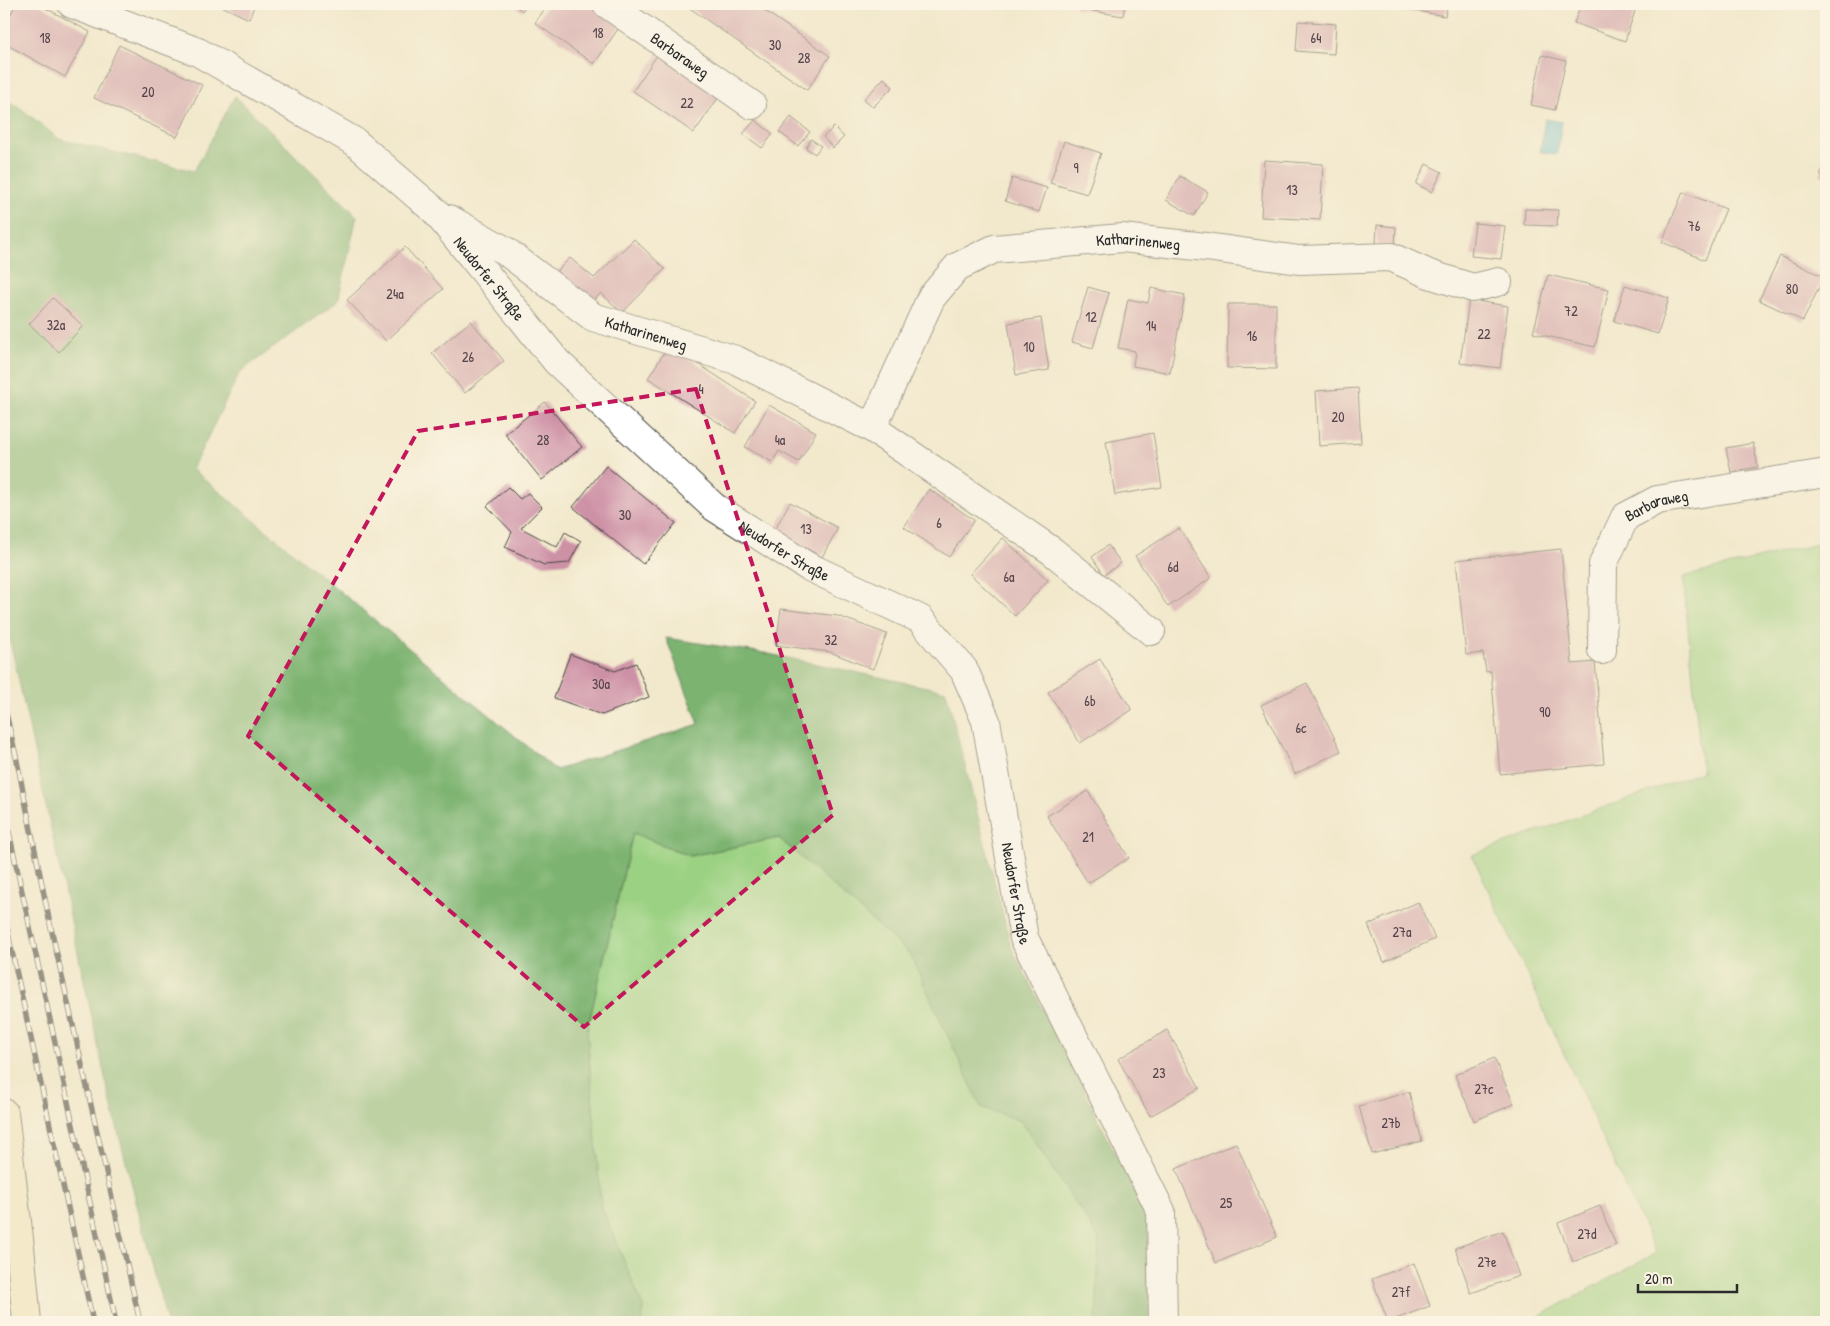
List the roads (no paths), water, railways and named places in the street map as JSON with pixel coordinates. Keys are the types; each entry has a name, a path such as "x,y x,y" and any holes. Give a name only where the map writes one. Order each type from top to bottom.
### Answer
{"main road":[{"path":"4,1113 27,1322"}],"street":[{"name":"Neudorfer Straße","path":"72,4 198,52 355,142 436,212 557,362 714,507 807,566 920,619 964,670 986,721 1024,938 1161,1211 1163,1322"},
{"name":"Barbaraweg","path":"607,4 752,105"},
{"name":"Katharinenweg","path":"436,212 504,250 593,317 736,360 872,428 1052,552 1151,631"},
{"name":"Katharinenweg","path":"872,428 931,298 957,267 994,249 1122,238 1299,260 1391,257 1429,274 1473,288 1498,282"},
{"name":"Barbaraweg","path":"1602,650 1603,564 1625,516 1657,500 1826,473"}],"water":[{"path":"1545,119 1562,122 1557,154 1540,152"}],"railway":[{"path":"4,705 49,919 140,1322"},
{"path":"4,809 116,1322"},
{"path":"4,915 93,1322"}]}
